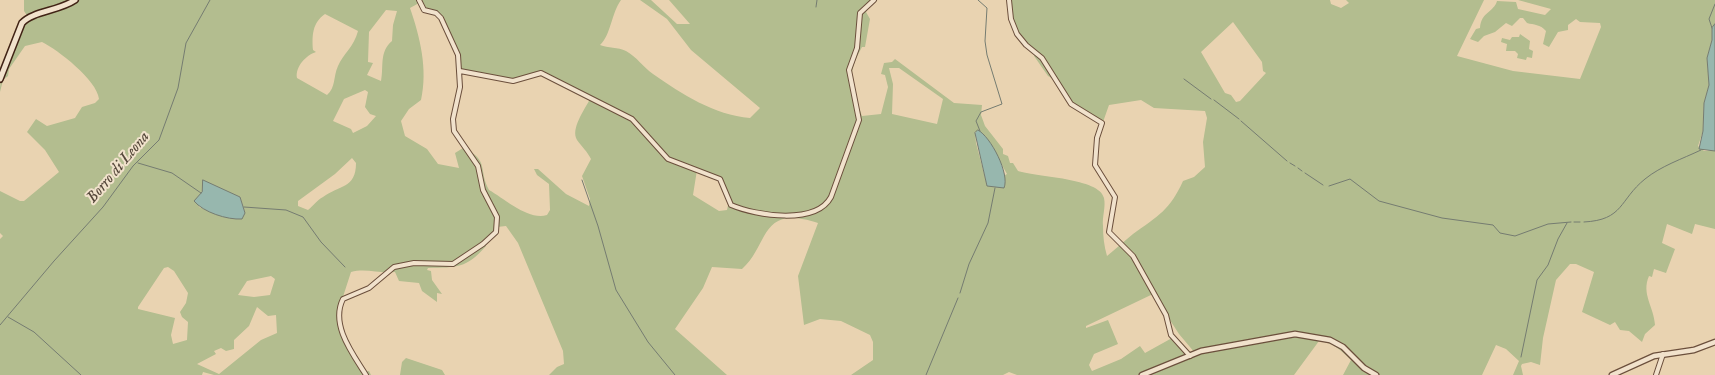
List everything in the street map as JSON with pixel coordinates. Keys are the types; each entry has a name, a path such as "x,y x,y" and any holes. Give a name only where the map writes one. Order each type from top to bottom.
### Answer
{"main road":[{"path":"0,79 22,23 28,17 62,8 75,0"}],"street":[{"path":"366,375 342,334 339,311 343,299 369,288 394,267 414,263 453,264 484,244 496,232 497,217 483,190 478,166 454,131 453,119 460,87 458,55 441,18 436,13 424,10 419,0"},
{"path":"460,72 513,81 541,73 632,119 668,158 720,178 731,205 761,213 813,214 826,206 831,197 858,125 858,111 849,66 857,48 860,13 874,0"},
{"path":"1009,0 1011,19 1017,34 1026,45 1042,58 1071,104 1102,123 1097,138 1095,165 1115,197 1109,232 1110,236 1133,256 1166,315 1171,336 1190,356"},
{"path":"1142,375 1207,349 1289,334 1301,334 1330,340 1343,347 1364,368 1376,375"},
{"path":"1612,375 1642,360 1663,354 1694,350 1715,342"},
{"path":"1656,375 1663,354"}],"green space":[{"path":"24,0 621,0 607,36 600,45 626,51 653,74 675,89 711,108 724,113 750,118 760,108 691,50 667,19 640,0 651,0 677,24 690,24 669,0 874,0 866,12 870,19 865,47 862,47 857,57 852,74 853,89 862,116 881,114 888,87 885,75 881,74 884,63 892,62 895,59 954,103 982,105 981,115 985,126 1003,149 1003,154 1008,156 1010,163 1013,163 1018,171 1080,182 1100,191 1104,198 1103,234 1107,256 1162,212 1173,199 1183,181 1194,177 1205,167 1203,142 1207,118 1205,111 1154,108 1141,100 1109,105 1103,122 1071,104 1055,80 1048,76 1034,56 1036,53 1016,30 1009,0 1330,0 1331,4 1341,8 1349,3 1346,0 1484,0 1457,56 1513,71 1580,79 1601,27 1600,23 1580,22 1576,19 1568,25 1568,30 1558,32 1549,47 1543,44 1546,31 1539,26 1527,23 1523,18 1520,18 1512,26 1506,23 1495,32 1484,36 1478,42 1470,39 1476,29 1480,28 1485,15 1493,8 1497,1 1516,2 1518,9 1545,15 1551,9 1518,0 1715,0 1715,24 1712,28 1712,40 1707,58 1709,85 1704,103 1703,131 1698,146 1704,151 1715,151 1715,229 1695,224 1692,234 1667,224 1662,243 1675,249 1666,273 1654,269 1652,277 1649,276 1646,289 1655,325 1645,334 1642,342 1629,331 1620,330 1615,322 1610,325 1582,312 1594,272 1576,264 1570,264 1556,280 1543,338 1540,365 1531,362 1522,364 1523,375 1513,375 1519,361 1506,349 1496,345 1482,375 1343,375 1351,360 1332,345 1319,341 1294,375 1017,375 1009,372 1003,375 851,375 873,360 873,342 870,335 841,321 820,319 804,325 798,276 818,223 799,218 785,219 775,223 768,230 751,259 742,269 712,267 703,288 675,329 727,375 549,375 557,367 564,364 563,351 518,243 506,226 497,227 496,232 484,244 486,246 467,263 454,267 428,268 427,270 431,271 432,280 442,294 437,293 437,302 422,291 419,283 399,281 395,272 351,272 340,306 342,334 364,372 369,371 371,375 214,375 203,372 202,375 0,375 0,239 3,236 0,233 0,191 20,201 24,201 59,172 45,150 27,132 36,119 47,126 75,118 82,107 95,103 99,99 92,83 76,66 42,42 25,46 9,69 8,76 3,80 0,92 2,73 8,52 17,32 28,17 24,11","holes":["419,3 427,11 438,14 459,59 460,71 519,80 541,73 590,99 575,130 577,140 591,159 582,176 590,199 589,206 566,194 538,169 534,169 537,175 549,184 550,210 547,215 540,216 525,212 489,190 480,161 471,152 463,148 455,153 459,168 438,164 427,149 405,136 401,121 409,109 421,100 423,88 422,53 410,8","386,10 397,11 393,25 392,41 385,50 381,81 367,75 373,63 368,62 369,32","325,14 358,31 354,42 338,66 333,85 327,95 297,78 299,66 316,52 313,50 313,40 315,26","1233,22 1262,62 1263,71 1266,73 1240,101 1236,102 1231,95 1225,93 1201,52","889,68 899,68 943,99 937,124 892,114 893,84","365,90 368,92 365,107 370,114 376,116 367,126 353,133 351,129 333,121 344,99","975,132 987,139 1007,174 987,185","352,158 356,163 353,178 350,182 321,198 308,210 298,206 298,201 335,174","697,170 722,181 729,201 727,210 719,211 693,195","203,181 240,197 245,213 226,217 199,207 197,198 202,192","168,267 174,271 188,293 186,303 180,312 182,317 188,322 187,340 173,344 171,335 175,318 138,309 164,268","271,276 275,279 270,295 254,297 238,295 247,281","1153,294 1179,334 1195,353 1187,353 1172,338 1145,353 1140,346 1121,359 1092,371 1089,365 1094,354 1118,344 1108,320 1086,328 1086,326","257,307 268,316 276,315 277,333 261,340 219,374 197,364 216,354 214,351 221,348 226,351 234,349 234,340 249,326"]},
{"path":"1520,34 1530,41 1529,49 1533,51 1532,58 1527,57 1526,60 1517,58 1518,54 1515,51 1506,51 1507,44 1501,42 1502,38 1510,40 1512,37 1519,37"},
{"path":"406,358 442,370 445,375 400,375 402,362"}],"water":[{"path":"1715,24 1715,151 1699,149 1703,131 1704,103 1709,85 1707,58 1712,40 1712,28"},
{"path":"978,130 988,140 998,156 1004,174 1004,188 987,186 975,133"},
{"path":"203,180 240,197 245,213 242,219 216,214 203,209 194,201 202,192"}],"waterway":[{"name":"Borro di Leona","path":"0,325 103,207 133,166 159,140 178,88 186,43 210,0"},
{"path":"816,7 817,0"},
{"path":"978,0 987,8 985,41 987,55 1002,104 981,112 976,121 980,131"},
{"path":"1712,28 1709,19 1715,4"},
{"path":"1184,79 1211,99"},
{"path":"1214,100 1239,119"},
{"path":"1241,121 1287,161"},
{"path":"1584,222 1597,220 1614,213 1651,174 1701,150"},
{"path":"138,163 172,173 201,193"},
{"path":"1290,163 1295,166"},
{"path":"1298,168 1302,171"},
{"path":"1305,173 1323,185"},
{"path":"1329,186 1350,179 1379,201 1442,218 1493,225 1500,233 1515,236 1548,224 1571,222"},
{"path":"582,180 598,226 616,290 648,342 675,375"},
{"path":"960,293 969,264 988,223 995,188"},
{"path":"244,207 286,210 303,217 321,242 345,267"},
{"path":"1574,222 1580,222"},
{"path":"1521,357 1537,280 1548,265 1558,239 1567,223"},
{"path":"926,375 958,298"},
{"path":"8,317 34,332 81,375"}]}
